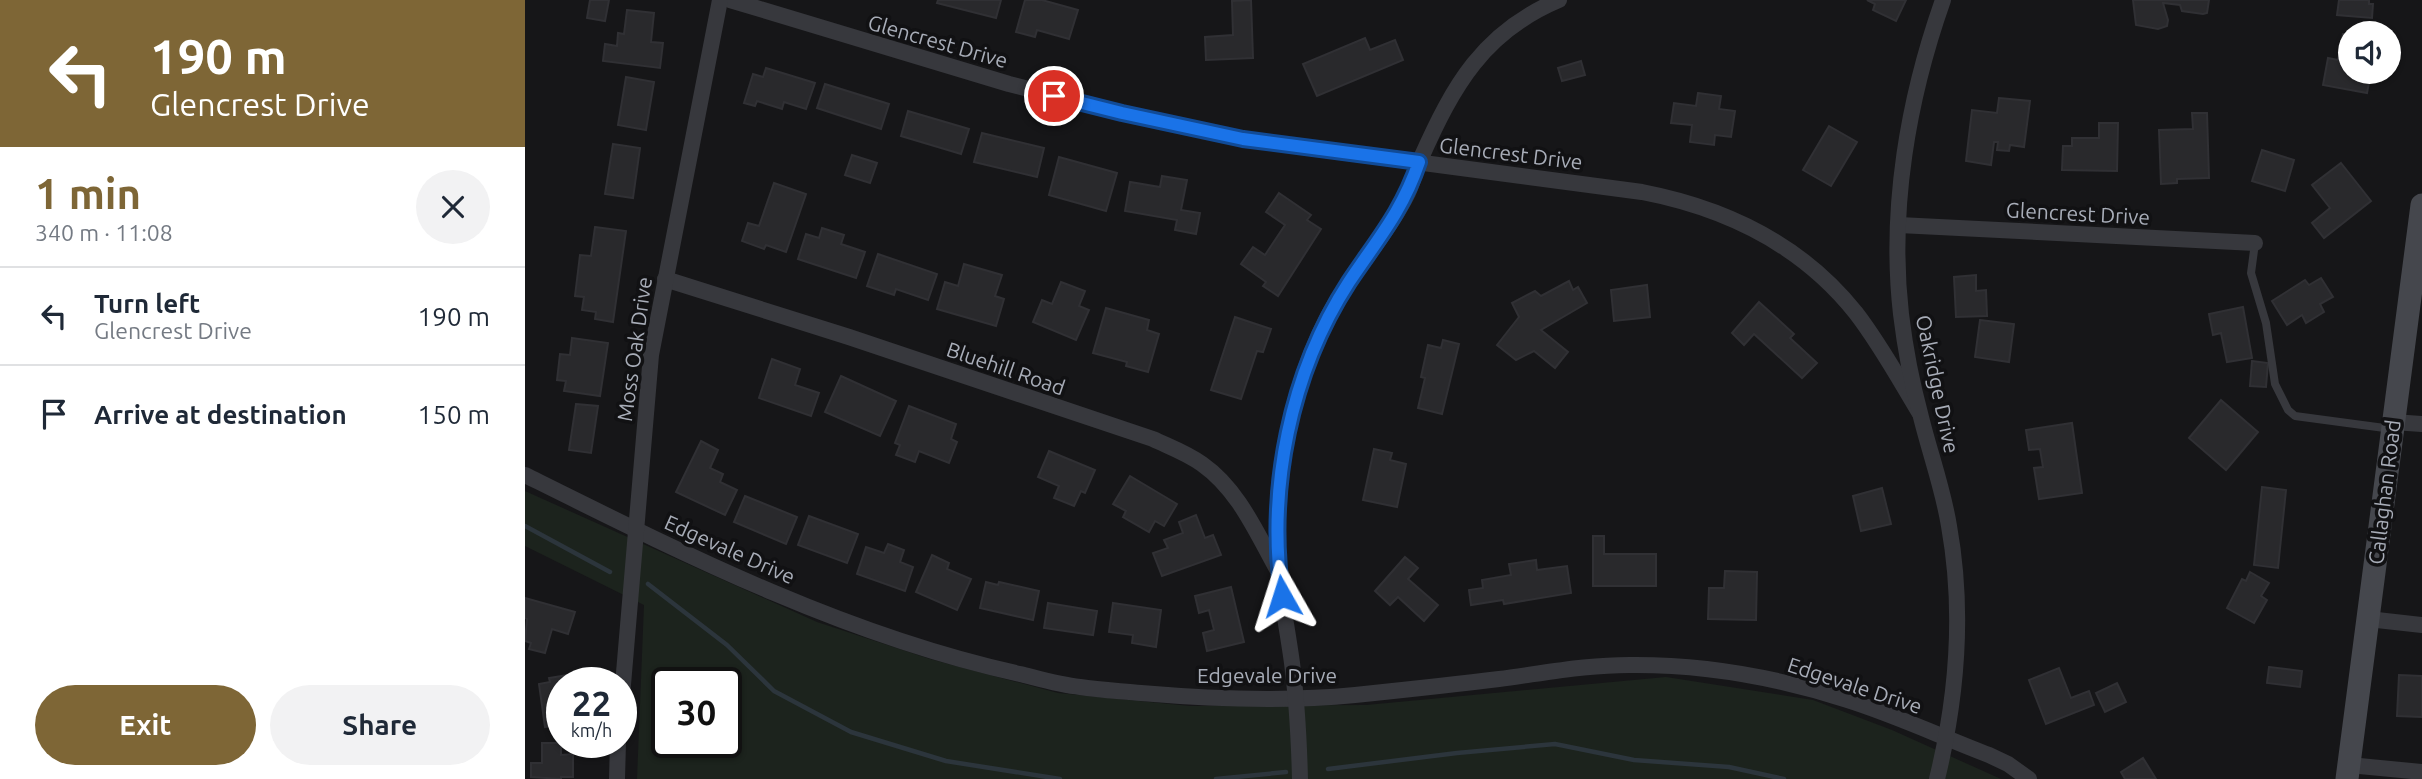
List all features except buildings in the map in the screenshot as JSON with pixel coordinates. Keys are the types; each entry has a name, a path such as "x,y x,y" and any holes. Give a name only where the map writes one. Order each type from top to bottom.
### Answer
{"main road":[{"name":"Callaghan Road","path":"2348,772 2421,215"}],"street":[{"name":"Moss Oak Drive","path":"624,667 651,355 720,0"},
{"name":"Glencrest Drive","path":"730,0 1009,84 1122,113 1243,139 1676,198 1738,221 1774,240 1804,261 1854,311 1873,336 1919,412"},
{"path":"1300,779 1296,697 1279,572 1280,483 1294,402 1326,321 1349,282 1391,224 1455,88 1489,46 1523,18 1559,0"},
{"name":"Oakridge Drive","path":"1937,779 1947,738 1955,671 1957,590 1949,525 1919,412 1901,314 1897,269 1904,157 1914,103 1943,0"},
{"name":"Glencrest Drive","path":"1899,225 2255,243"},
{"name":"Bluehill Road","path":"665,279 849,337 1153,439 1188,455 1217,477 1240,505 1259,532 1279,572"},
{"path":"2392,425 2422,424"},
{"name":"Edgevale Drive","path":"525,475 636,530 832,617 931,652 1079,687 1176,696 1296,697 1351,695 1554,670 1635,665 1703,669 1776,681 1847,700 2008,764 2029,779"},
{"path":"2368,619 2422,625"},
{"path":"617,779 618,758"},
{"path":"2348,772 2422,772"}],"lane":[{"path":"2255,243 2251,273 2266,323 2275,384 2288,410 2295,416 2392,425"}],"shaded area":[{"path":"525,491 817,622 930,659 1058,693 1190,706 1366,705 1666,677 1813,700 1892,730 2001,779 637,779 644,605 525,546"}],"waterway":[{"path":"525,526 610,572"},
{"path":"648,584 727,645 774,691 851,732 946,761 1060,779"},
{"path":"1328,769 1555,744 1634,760 1729,767 1784,779"},
{"path":"1216,779 1286,772"}],"route":[{"path":"1054,96 1243,139 1419,162 1409,190 1391,224 1349,282 1326,321 1294,402 1280,483 1278,526 1282,596"}]}
